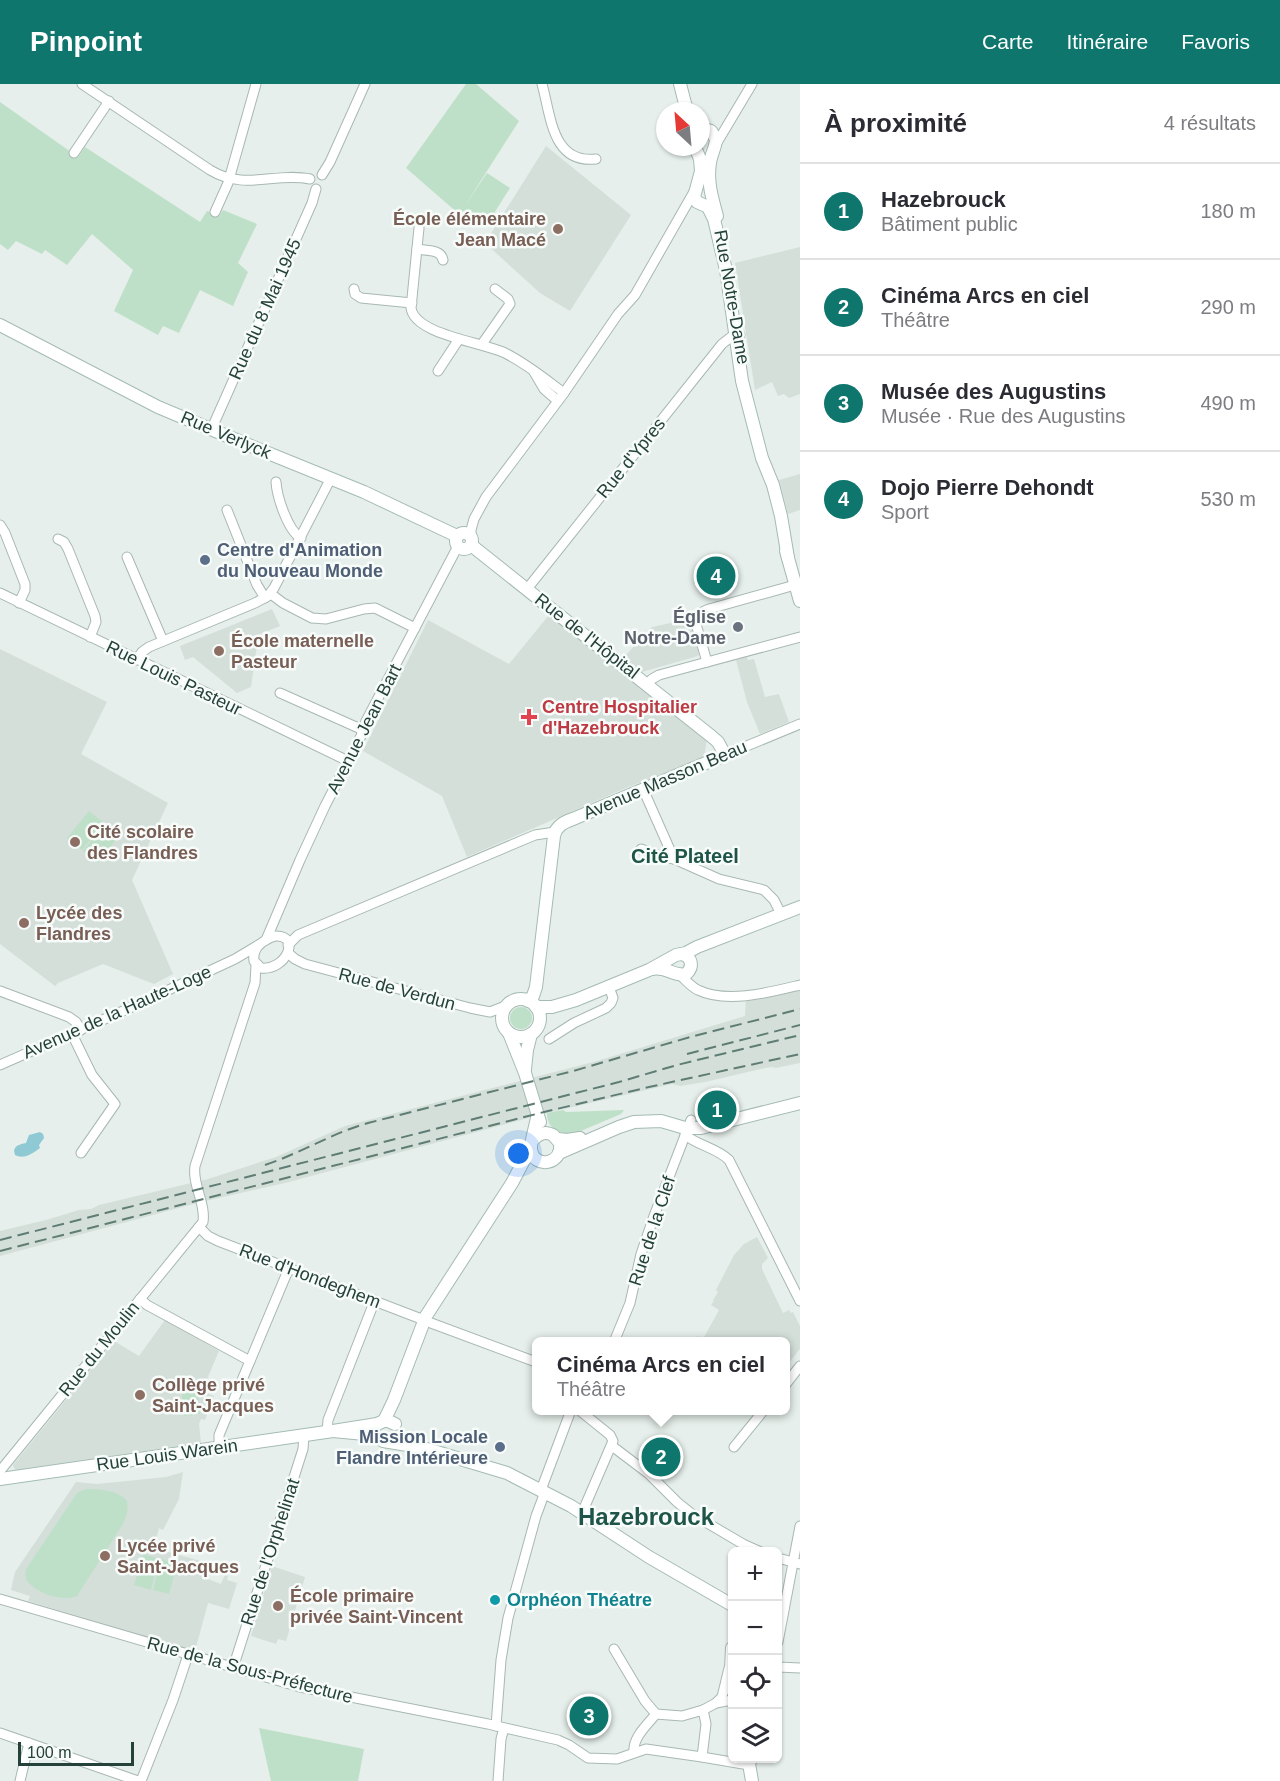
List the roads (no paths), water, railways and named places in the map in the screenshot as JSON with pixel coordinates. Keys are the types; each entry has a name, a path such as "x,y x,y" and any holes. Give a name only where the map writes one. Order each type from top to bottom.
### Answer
{"main road":[{"path":"680,84 685,102"},
{"name":"Rue Notre-Dame","path":"710,131 716,137 709,177 711,195 733,280 741,376 762,458 768,492 800,602"},
{"name":"Rue Notre-Dame","path":"699,156 700,179 694,198 696,205 707,206 716,225 738,335"},
{"path":"696,205 710,200 711,195"},
{"name":"Rue Verlyck","path":"0,325 146,401 259,450 331,478 464,539"},
{"name":"Rue de l'Hôpital","path":"464,539 713,738 725,755"},
{"name":"Avenue Masson Beau","path":"555,832 565,822 725,755"},
{"path":"525,1073 527,1050 540,1015 532,1004 555,832"},
{"path":"559,1153 561,1147 537,1117 525,1073 504,1025 502,1018 508,1005 518,1000 552,1007 576,1000 649,970 682,965 800,907"},
{"path":"682,965 700,951 800,912"},
{"path":"509,1033 519,1037 535,1030 550,1015 576,1000"},
{"path":"512,1183 540,1161 551,1161 559,1153 634,1122 661,1121 688,1128 701,1128 800,1103"},
{"path":"387,1429 419,1349 427,1321 459,1275 475,1241 512,1183 539,1134 570,1140 622,1121 641,1116 662,1115 688,1128"},
{"path":"537,1117 532,1144 533,1155 540,1161"},
{"name":"Rue Louis Warein","path":"0,1479 330,1431 387,1429 420,1447 503,1471 543,1491 728,1603"},
{"path":"751,1763 752,1781"}],"street":[{"path":"82,84 210,170 229,179 242,181 310,179 315,174 322,176 325,180 324,185 316,189 310,179"},
{"path":"322,176 365,84"},
{"path":"542,84 556,136 561,146 578,159 596,159"},
{"path":"714,147 752,84"},
{"path":"215,212 229,179 253,85"},
{"path":"74,153 109,101"},
{"path":"710,128 722,126 733,116"},
{"name":"Rue du 8 Mai 1945","path":"212,428 312,203 316,189"},
{"name":"Avenue Jean Bart","path":"263,942 366,721 478,512 618,314 635,295 660,252 696,205"},
{"path":"419,228 412,303 412,312 418,321 439,333 482,344 505,353 533,370 544,389 561,397"},
{"path":"417,249 438,252 443,260"},
{"path":"354,289 355,294 361,298 412,303"},
{"path":"482,344 510,303 495,289"},
{"name":"Rue d'Ypres","path":"527,589 722,344 738,335"},
{"path":"438,371 459,339"},
{"path":"136,660 145,649 268,596 331,478"},
{"path":"276,482 279,498 293,532 301,538"},
{"path":"227,510 257,585 268,596 312,618 326,619 361,609 375,608 415,627"},
{"path":"0,525 6,533 25,584 25,590 19,603"},
{"path":"58,539 64,542 68,549 95,616 96,622 90,637"},
{"path":"127,556 163,641"},
{"path":"707,662 696,624 701,613 795,585"},
{"name":"Rue Louis Pasteur","path":"0,593 348,760"},
{"path":"647,684 659,675 800,637"},
{"path":"280,693 363,730"},
{"name":"Avenue Masson Beau","path":"725,755 800,724"},
{"path":"643,789 674,859"},
{"name":"Avenue Masson Beau","path":"288,949 298,936 531,837 555,832"},
{"path":"531,837 542,839 553,848"},
{"path":"641,849 674,859 719,879 764,890 774,900 781,915"},
{"path":"255,963 263,969 270,968 281,963 288,949 285,938 278,928 277,915"},
{"path":"199,1227 204,1217 194,1176 195,1166 255,983 254,952 263,942 275,936 282,936"},
{"name":"Avenue de la Haute-Loge","path":"0,1065 235,959 263,942"},
{"name":"Rue de Verdun","path":"288,949 295,959 305,964 475,1010 492,1011 508,1005"},
{"name":"Avenue de la Haute-Loge","path":"235,959 247,958 255,963"},
{"path":"682,965 711,993 726,996 753,995 800,985"},
{"path":"255,983 270,968"},
{"path":"549,1039 573,1023 609,1006 613,998 609,987"},
{"path":"0,991 72,1019 92,1075 115,1104 111,1113 81,1153"},
{"path":"688,1128 693,1141 725,1156 733,1166 800,1301"},
{"name":"Rue de la Clef","path":"616,1337 630,1303 641,1254 654,1216 688,1128"},
{"name":"Rue d'Hondeghem","path":"199,1227 214,1240 532,1360"},
{"name":"Rue du Moulin","path":"0,1471 199,1227"},
{"path":"219,1447 219,1435 289,1268"},
{"path":"140,1299 250,1361"},
{"path":"330,1431 328,1420 375,1300"},
{"path":"790,1379 800,1366"},
{"path":"498,1781 500,1670 508,1618 543,1491 569,1415"},
{"path":"582,1513 614,1441 585,1415"},
{"path":"734,1447 760,1415"},
{"name":"Rue de l'Orphelinat","path":"233,1668 303,1449 304,1435"},
{"path":"612,1446 650,1474 687,1511 750,1547"},
{"path":"782,1621 796,1563 800,1526"},
{"name":"Rue de la Sous-Préfecture","path":"0,1599 309,1689 562,1741 588,1758 617,1759 651,1749 728,1761"},
{"path":"614,1649 645,1701 656,1714 682,1716 728,1701"},
{"path":"0,1733 139,1781 173,1700 188,1655"},
{"path":"782,1667 800,1668"},
{"path":"716,1704 722,1696 728,1674"},
{"path":"702,1757 706,1724 703,1710"},
{"path":"634,1753 633,1747 636,1740 656,1714"},
{"path":"20,1781 28,1743"}],"water":[{"path":"40,1132 44,1138 39,1145 40,1148 25,1156 15,1155 14,1151 17,1146 26,1143 29,1135"}],"railway":[{"path":"265,1165 368,1123 573,1071 694,1036 800,1009"},
{"path":"687,1054 800,1025"},
{"path":"0,1240 800,1035"},
{"path":"0,1251 544,1112 800,1054"}],"place":[{"name":"École élémentaire Jean Macé","path":"558,229"},
{"name":"Centre d'Animation du Nouveau Monde","path":"205,560"},
{"name":"Dojo Pierre Dehondt","path":"716,576"},
{"name":"Église Notre-Dame","path":"738,627"},
{"name":"École maternelle Pasteur","path":"219,651"},
{"name":"Centre Hospitalier d'Hazebrouck","path":"529,717"},
{"name":"Cité scolaire des Flandres","path":"75,842"},
{"name":"Lycée des Flandres","path":"24,923"},
{"name":"Hazebrouck","path":"717,1110"},
{"name":"Collège privé Saint-Jacques","path":"140,1395"},
{"name":"Mission Locale Flandre Intérieure","path":"500,1447"},
{"name":"Cinéma Arcs en ciel","path":"661,1457"},
{"name":"Lycée privé Saint-Jacques","path":"105,1556"},
{"name":"Orphéon Théatre","path":"495,1600"},
{"name":"École primaire privée Saint-Vincent","path":"278,1606"},
{"name":"Musée des Augustins","path":"589,1716"}],"district":[{"name":"Cité Plateel","path":"685,856"},
{"name":"Hazebrouck","path":"646,1516"}]}
